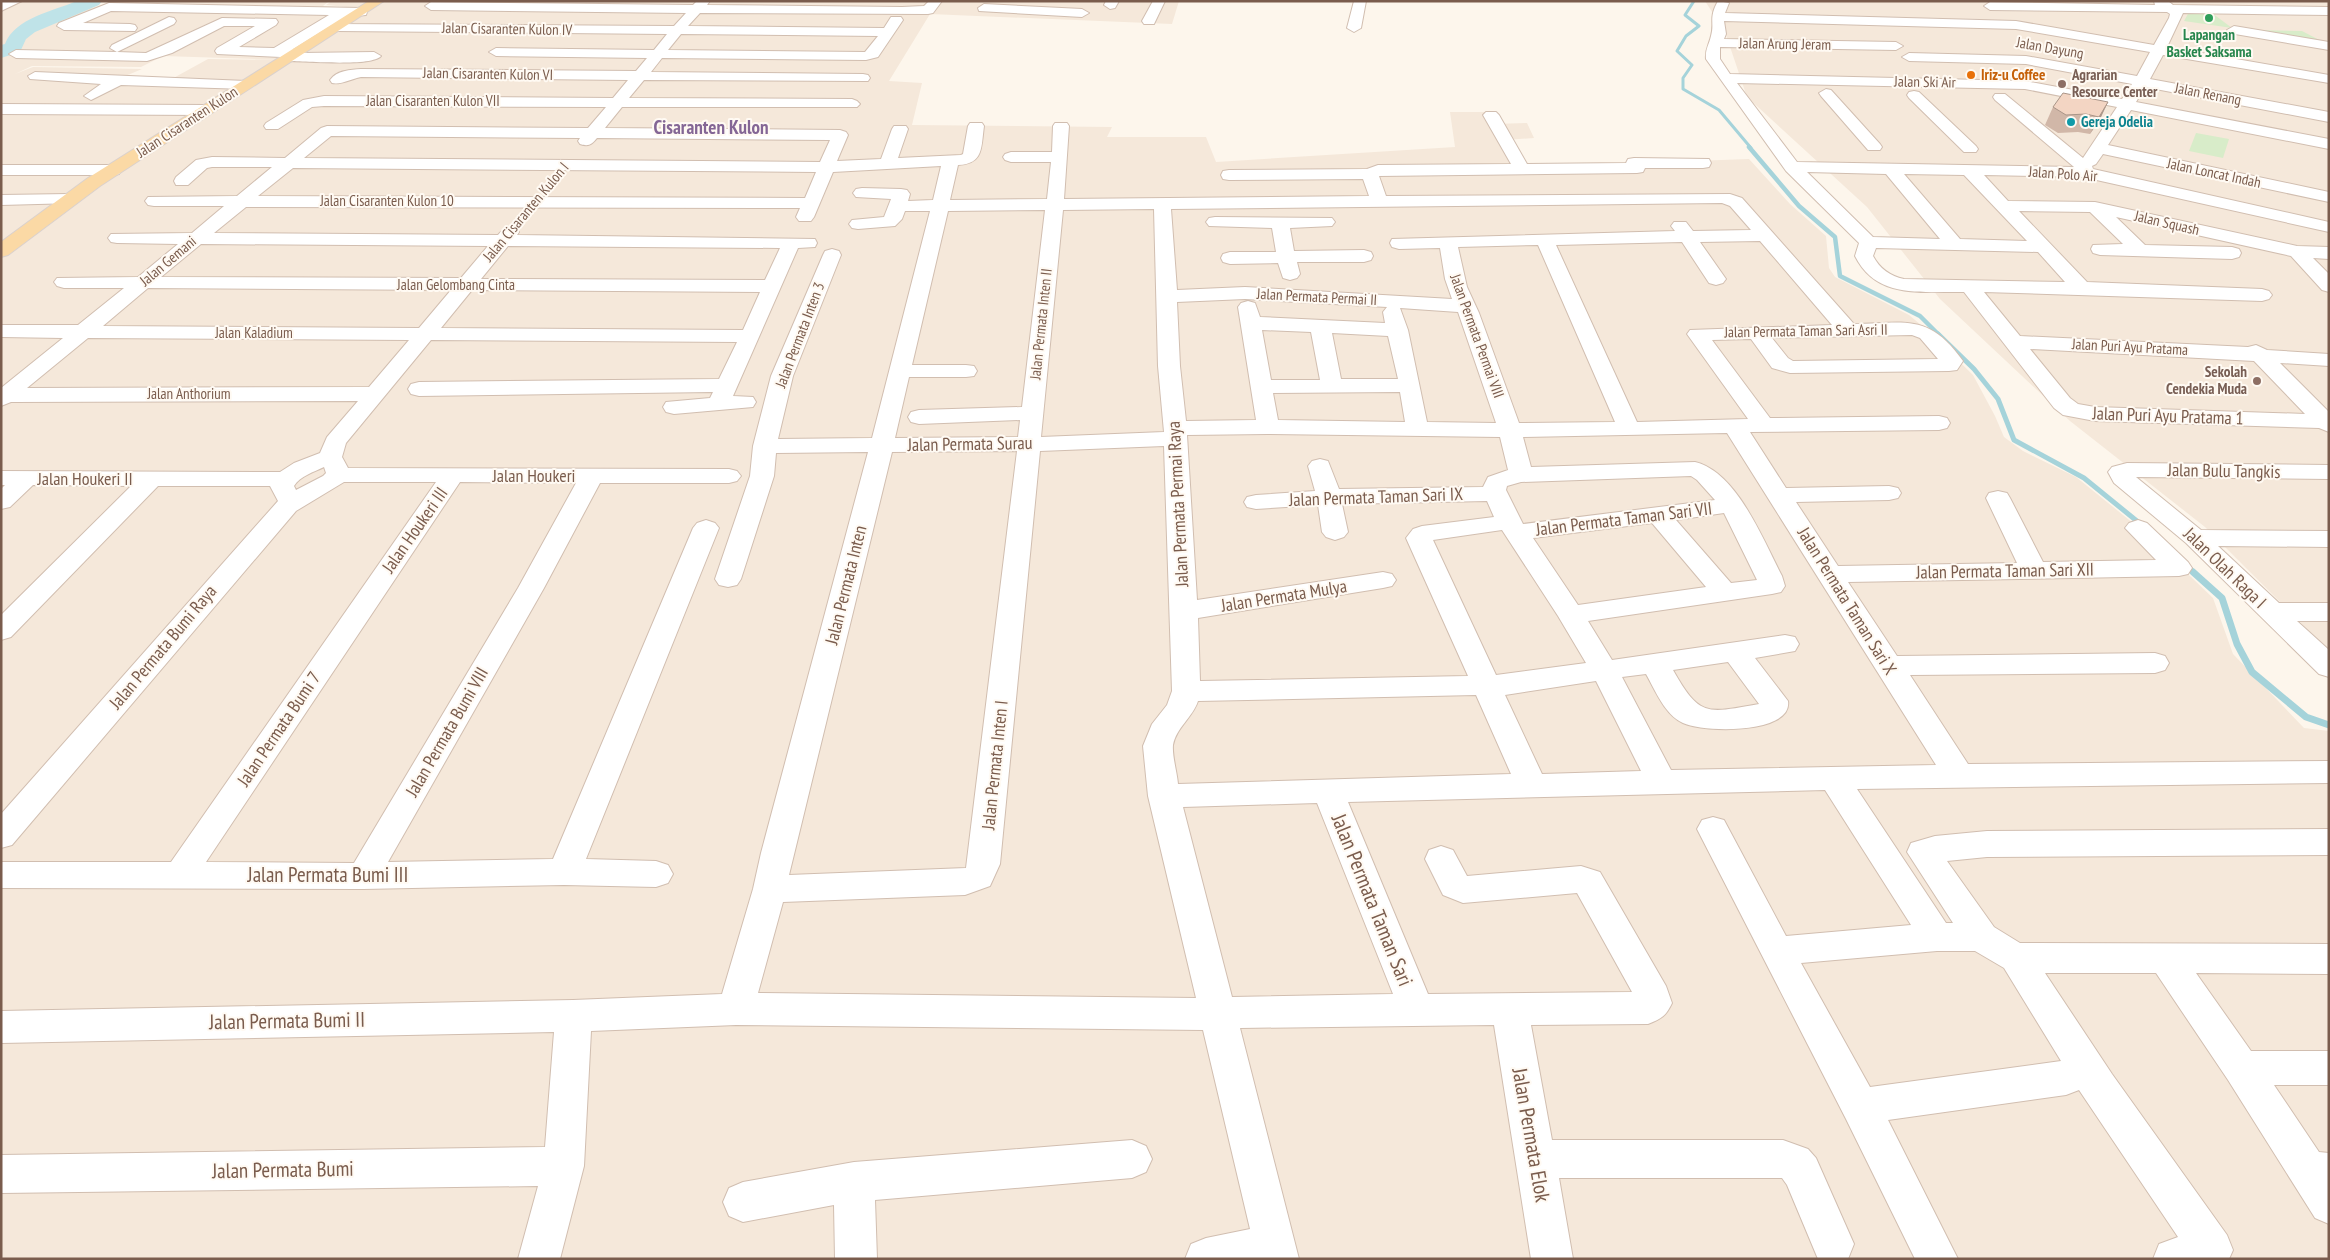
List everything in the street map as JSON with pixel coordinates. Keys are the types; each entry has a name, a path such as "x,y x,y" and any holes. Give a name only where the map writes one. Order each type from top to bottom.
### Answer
{"main road":[{"name":"Jalan Cisaranten Kulon","path":"5,246 69,199 246,85 287,54 337,28 378,1"}],"street":[{"path":"1,8 16,1"},
{"path":"130,1 109,7 64,26 130,28"},
{"path":"1149,21 1160,1"},
{"path":"1354,28 1360,1"},
{"path":"1715,43 1719,34 1717,17 1725,1 1732,2"},
{"path":"2000,97 2084,170 2141,82 2176,18 2177,13 2159,1"},
{"path":"2314,1 2329,10"},
{"path":"1977,6 2004,4 2103,16 2172,9 2329,10"},
{"path":"431,6 700,5 902,11 933,5"},
{"name":"Jalan Cisaranten Kulon I","path":"334,466 336,442 533,202 594,132 609,102 641,76 657,54 700,5"},
{"path":"984,8 1034,6 1082,13"},
{"path":"109,7 357,15"},
{"path":"1858,10 1951,96"},
{"path":"2211,10 2238,29 2329,46"},
{"path":"496,52 866,56 873,54 902,11"},
{"path":"287,54 334,18 357,15"},
{"path":"1717,17 2016,24 2329,79"},
{"path":"7,58 142,57 167,50 222,22 275,20 223,51"},
{"path":"114,49 169,21"},
{"name":"Jalan Cisaranten Kulon IV","path":"337,28 888,32"},
{"path":"2151,29 2168,32"},
{"path":"2238,29 2307,31 2329,42"},
{"path":"2216,60 2238,29"},
{"path":"1892,42 1910,38"},
{"name":"Jalan Arung Jeram","path":"1868,242 1840,211 1792,167 1726,78 1713,59 1712,51 1715,43 1892,42"},
{"path":"7,58 39,47 384,56"},
{"name":"Jalan Renang","path":"1909,57 2016,59 2329,117"},
{"path":"2131,62 2168,69"},
{"path":"37,82 67,73 118,81 246,85"},
{"name":"Jalan Cisaranten Kulon VI","path":"337,80 346,75 361,73 863,78"},
{"name":"Jalan Ski Air","path":"1726,78 2025,85 2329,157"},
{"path":"91,96 118,81"},
{"name":"Jalan Ski Air","path":"1736,92 2027,98 2122,109 2329,144"},
{"path":"1826,94 1874,147"},
{"path":"1914,95 1970,150"},
{"name":"Jalan Cisaranten Kulon VII","path":"272,126 308,103 324,101 852,104"},
{"path":"1,108 207,110"},
{"path":"1491,115 1522,169"},
{"path":"182,181 202,164 212,162 825,167 951,160 970,158 976,126"},
{"name":"Jalan Permata Inten II","path":"1028,444 1060,153 1060,126"},
{"path":"888,163 900,129"},
{"name":"Jalan Gemani","path":"3,397 323,134 331,131 594,132"},
{"path":"594,132 840,136 825,167"},
{"name":"Jalan Loncat Indah","path":"2100,148 2329,197"},
{"path":"1012,154 1060,153"},
{"name":"Jalan Permata Inten","path":"736,1009 770,889 777,853 882,446 951,160"},
{"path":"1229,175 1370,174 1378,170 1436,163 1522,169 1636,168"},
{"path":"1703,163 1634,163 1689,238 1716,279"},
{"name":"Jalan Cisaranten Kulon 10","path":"154,201 533,202 808,210 825,167"},
{"name":"Jalan Polo Air","path":"1792,167 1970,171 2084,170 2329,227"},
{"path":"1891,169 1955,245"},
{"path":"1,170 113,170"},
{"path":"1970,171 2082,288"},
{"path":"1370,174 1379,201"},
{"path":"1,182 94,182"},
{"path":"858,224 888,222 893,219 901,194 862,193"},
{"path":"1,200 69,199"},
{"path":"898,206 1054,205 1163,213 1379,201 1732,200 1736,202 1848,330"},
{"name":"Jalan Squash","path":"2004,206 2095,206 2297,252 2329,253"},
{"path":"2095,206 2140,250"},
{"path":"1163,213 1183,222"},
{"name":"Jalan Permata Permai Raya","path":"1163,213 1168,296 1169,366 1175,433 1184,611 1186,691 1181,708 1163,732 1158,746 1164,796 1276,1252"},
{"path":"1202,222 1326,222"},
{"path":"1280,222 1288,265"},
{"path":"1399,243 1764,235"},
{"path":"117,238 799,244 771,286 750,336 722,394 674,407"},
{"path":"1545,240 1629,429"},
{"name":"Jalan Permata Permai VIII","path":"1448,242 1454,279 1459,296 1465,306 1510,430 1521,475"},
{"path":"2044,247 1868,242 1864,256 1868,265 1890,283 2262,295"},
{"path":"2100,249 2232,253"},
{"path":"2297,252 2329,286"},
{"name":"Jalan Permata Inten 3","path":"728,579 762,476 765,446 782,376 832,254"},
{"path":"1230,258 1288,265 1364,256"},
{"name":"Jalan Gelombang Cinta","path":"64,282 771,286"},
{"name":"Jalan Puri Ayu Pratama 1","path":"1970,287 2062,403 2071,410 2082,414 2327,423"},
{"path":"1245,293 1268,427"},
{"name":"Jalan Permata Permai II","path":"1168,296 1245,293 1465,306"},
{"path":"1389,301 1398,330 1417,428"},
{"path":"1251,324 1398,330"},
{"path":"1320,326 1332,386"},
{"name":"Jalan Permata Taman Sari Asri II","path":"1758,333 1780,363 1790,367 1951,364 1952,361 1927,334 1916,329 1697,334 1764,425"},
{"name":"Jalan Kaladium","path":"1,331 750,336"},
{"name":"Jalan Puri Ayu Pratama","path":"2013,342 2255,353 2329,354"},
{"name":"Jalan Puri Ayu Pratama 1","path":"2255,353 2327,423"},
{"name":"Jalan Puri Ayu Pratama","path":"2255,353 2329,360"},
{"path":"900,371 966,372"},
{"path":"1262,387 1410,386"},
{"path":"418,389 722,394 745,402"},
{"name":"Jalan Anthorium","path":"3,397 377,394"},
{"path":"919,417 1031,413"},
{"path":"1510,430 1939,423"},
{"name":"Jalan Permata Surau","path":"765,446 1028,444 1268,427 1510,430"},
{"name":"Jalan Permata Taman Sari X","path":"1734,427 1959,775"},
{"name":"Jalan Permata Inten I","path":"770,889 965,882 978,877 984,864 1028,444"},
{"name":"Jalan Houkeri","path":"334,466 452,476 729,476"},
{"name":"Jalan Permata Bumi Raya","path":"1,836 223,576 288,490 320,488 334,466"},
{"path":"1320,466 1329,497 1335,532"},
{"path":"1571,615 1772,586 1732,505 1708,474 1695,469 1521,475 1496,482 1494,490 1512,528 1571,615 1605,672 1662,782"},
{"name":"Jalan Bulu Tangkis","path":"2120,472 2127,470 2329,472"},
{"name":"Jalan Olah Raga I","path":"2120,472 2122,478 2195,538 2329,667"},
{"name":"Jalan Houkeri III","path":"378,583 452,476"},
{"name":"Jalan Permata Bumi VIII","path":"363,876 530,588 592,476"},
{"name":"Jalan Houkeri II","path":"1,478 151,480"},
{"path":"1,502 27,478"},
{"path":"151,480 288,490"},
{"name":"Jalan Houkeri II","path":"1,631 151,480"},
{"path":"1779,495 1889,493"},
{"name":"Jalan Permata Taman Sari IX","path":"1256,502 1329,497 1496,494"},
{"path":"1998,498 2034,571"},
{"name":"Jalan Permata Taman Sari VII","path":"1485,685 1419,538 1422,534 1512,528 1732,505"},
{"path":"1658,514 1725,593"},
{"path":"564,872 706,528"},
{"name":"Jalan Permata Taman Sari XII","path":"1830,574 2179,568 2138,528"},
{"path":"2195,538 2329,539"},
{"name":"Jalan Permata Mulya","path":"1184,611 1383,580"},
{"name":"Jalan Permata Bumi 7","path":"180,875 378,583"},
{"path":"2270,612 2329,612"},
{"path":"1186,691 1505,684 1605,672 1784,644"},
{"path":"1655,664 1684,710 1697,718 1711,720 1768,713 1774,708 1774,701 1736,652"},
{"path":"1888,666 2155,663"},
{"path":"1485,685 1532,786"},
{"path":"1164,796 1833,777 2162,772 2329,772"},
{"path":"1833,777 1938,937"},
{"name":"Jalan Permata Taman Sari","path":"1328,791 1417,1010"},
{"path":"1713,828 1776,951 1860,1106 1937,1259"},
{"path":"1874,839 1923,852 1950,847 1987,844 2329,842"},
{"path":"1923,852 1982,937 1998,949 2016,958 2329,960"},
{"name":"Jalan Permata Bumi II","path":"1,1027 573,1016 736,1009 1217,1014 1253,1011 1648,1008 1654,1003 1653,997 1586,880 1463,890 1457,888 1453,883 1441,859"},
{"name":"Jalan Permata Bumi III","path":"1,875 363,876 564,872 656,874"},
{"path":"1776,951 1938,937 1982,937"},
{"path":"2016,958 2098,1086 2202,1256"},
{"path":"2165,958 2241,1068 2318,1172 2329,1204"},
{"name":"Jalan Permata Elok","path":"1510,1010 1552,1259"},
{"path":"539,1259 564,1166 573,1016"},
{"path":"2241,1068 2329,1068"},
{"path":"1860,1106 2066,1078"},
{"path":"1534,1159 1783,1158 1794,1162 1802,1172 1833,1244"},
{"path":"743,1202 854,1182 1132,1160"},
{"name":"Jalan Permata Bumi","path":"1,1174 564,1166"},
{"path":"854,1182 856,1259"},
{"path":"1206,1259 1276,1252"}],"shaded area":[{"path":"1,1 98,1 57,14 12,36 5,49 1,50"},
{"path":"117,1 328,2 323,6 357,8 326,5 332,1 1179,1 1172,24 930,14 889,81 922,83 912,125 1112,127 1107,137 1206,137 1216,162 1455,147 1450,112 1489,112 1494,124 1527,123 1534,138 1504,140 1527,167 1749,159 1790,204 1826,236 1829,268 1835,277 1909,315 1927,330 1973,375 2004,437 2023,451 2076,477 2144,532 2213,598 2233,654 2304,728 2329,731 2329,1259 1,1259 1,55 20,47 23,39 30,33 80,11","holes":["163,56 284,60 208,59 168,81 116,80 142,69 33,67 15,74 32,66 141,67"]},
{"path":"1705,1 2329,1 2329,651 2205,527 2070,421 1940,299 1867,207 1747,97 1725,32"}],"green space":[{"name":"Lapangan Basket Saksama","path":"2189,12 2212,13 2232,28 2184,21"},
{"path":"2249,30 2302,31 2329,45"},
{"path":"2196,133 2229,139 2223,158 2189,151"}],"building":[{"path":"2063,93 2108,102 2099,117 2086,114 2066,115 2053,107"}],"waterway":[{"path":"1,52 13,48 17,37 28,28 93,1"},
{"path":"1694,1 1685,15 1699,26 1686,36 1677,51 1692,65 1683,78 1683,89 1719,110 1751,148"},
{"path":"1749,147 1799,206 1835,237 1840,276 1920,316 1938,334"},
{"path":"1938,334 1974,369 1998,399 2014,440 2084,478 2143,526"},
{"path":"2186,565 2195,573"},
{"path":"2193,572 2222,598 2237,644 2252,672 2306,717 2329,725"}],"place":[{"name":"Lapangan Basket Saksama","path":"2209,18"},
{"name":"Iriz-u Coffee","path":"1971,75"},
{"name":"Agrarian Resource Center","path":"2062,84"},
{"name":"Gereja Odelia","path":"2071,122"},
{"name":"Sekolah Cendekia Muda","path":"2257,381"}],"district":[{"name":"Cisaranten Kulon","path":"711,127"}]}
